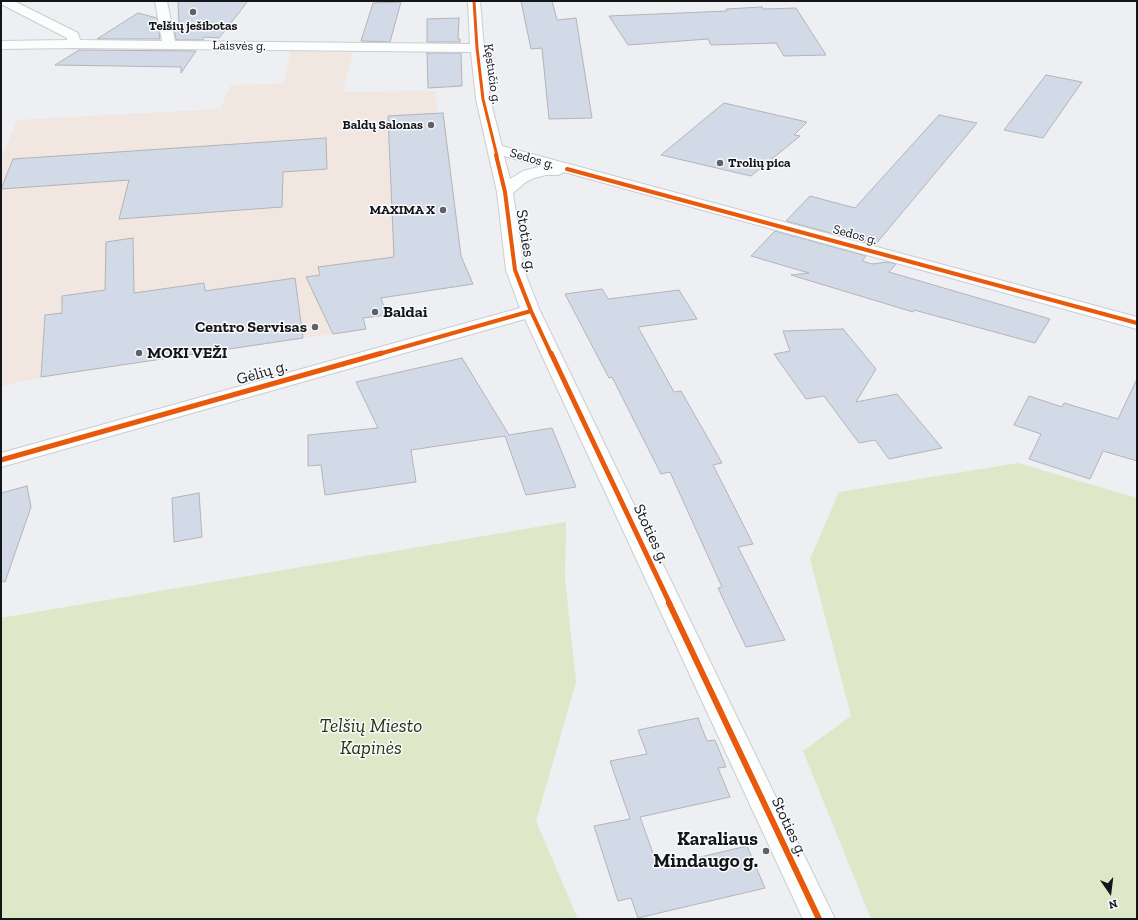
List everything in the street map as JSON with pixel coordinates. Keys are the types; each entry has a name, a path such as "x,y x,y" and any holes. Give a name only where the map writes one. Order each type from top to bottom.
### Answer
{"street":[{"path":"5,1 74,36 74,44"},
{"path":"162,1 169,39 167,45"},
{"name":"Kęstučio g.","path":"474,1 477,48 483,99 496,149"},
{"name":"Laisvės g.","path":"1,45 74,44 477,48"},
{"name":"Sedos g.","path":"496,149 1137,323"},
{"name":"Stoties g.","path":"496,149 506,192 515,270 531,311 819,919"},
{"name":"Sedos g.","path":"506,192 520,179 529,174 546,170 568,169"},
{"name":"Gėlių g.","path":"1,460 531,311"}],"shaded area":[{"path":"291,51 352,53 343,92 436,91 437,113 445,130 461,256 473,284 381,298 387,315 363,318 366,329 41,377 1,386 1,160 17,120 220,109 231,85 283,84"}],"green space":[{"path":"1018,463 1137,498 1137,919 871,919 803,751 851,716 810,559 839,492"},
{"name":"Telšių Miesto Kapinės","path":"566,522 565,578 576,682 536,821 578,919 1,919 1,618"}],"building":[{"path":"178,1 248,1 219,38 204,37 203,40 176,40 173,23 179,24"},
{"path":"521,1 552,1 557,20 576,18 592,118 549,119 542,48 531,49"},
{"path":"401,2 390,42 361,41 373,3"},
{"path":"762,7 763,9 796,8 826,55 784,56 776,43 711,45 708,39 628,45 609,16 727,11 726,9"},
{"path":"138,13 157,18 160,39 97,39"},
{"path":"459,18 458,39 460,39 460,42 427,42 427,19"},
{"path":"79,50 196,51 181,73 181,67 55,65"},
{"path":"427,53 461,53 462,86 428,88"},
{"path":"1046,75 1082,82 1043,138 1004,130"},
{"path":"724,103 807,122 794,135 800,136 751,176 661,155"},
{"path":"443,113 461,256 473,284 381,298 387,315 363,318 366,329 333,334 306,277 320,275 318,267 394,257 388,116"},
{"path":"939,115 977,123 875,245 786,221 810,196 855,208"},
{"path":"326,138 327,169 283,172 282,207 119,219 129,180 1,189 13,159"},
{"path":"775,231 866,256 862,261 872,264 887,262 896,264 889,272 1050,319 1035,343 914,310 913,312 791,275 809,273 751,256"},
{"path":"133,238 134,293 204,283 205,291 295,278 303,338 41,377 45,315 62,313 62,296 105,290 106,242"},
{"path":"602,289 608,299 679,290 697,319 638,327 674,392 681,391 722,463 713,465 753,544 738,547 785,640 746,647 718,588 722,587 670,472 661,474 612,377 609,378 565,294"},
{"path":"843,329 876,369 856,402 897,394 942,448 889,459 875,440 859,443 824,396 806,399 774,354 790,351 783,331"},
{"path":"462,358 509,435 552,428 576,487 526,495 505,436 411,450 416,482 325,495 321,465 308,466 308,435 378,428 356,382"},
{"path":"1137,379 1137,461 1103,451 1090,479 1029,459 1041,434 1014,425 1029,396 1062,407 1064,403 1118,419"},
{"path":"27,486 31,507 5,582 1,581 1,493"},
{"path":"199,493 202,537 174,542 172,498"},
{"path":"698,718 707,741 715,740 726,767 718,768 730,797 640,817 658,867 747,846 765,888 638,918 631,898 618,901 594,826 630,819 610,761 647,754 638,730"}],"cycle path":[{"path":"474,1 477,48 483,99 505,192 515,270 531,311 819,919"},
{"path":"567,169 1137,323"},
{"path":"1,460 531,311"}],"place":[{"name":"Telšių ješibotas","path":"193,12"},
{"name":"Baldų Salonas","path":"431,125"},
{"name":"Trolių pica","path":"720,163"},
{"name":"MAXIMA X","path":"443,210"},
{"name":"Baldai","path":"375,312"},
{"name":"Centro Servisas","path":"315,327"},
{"name":"MOKI VEŽI","path":"139,353"},
{"name":"Karaliaus Mindaugo g.","path":"766,851"}]}
